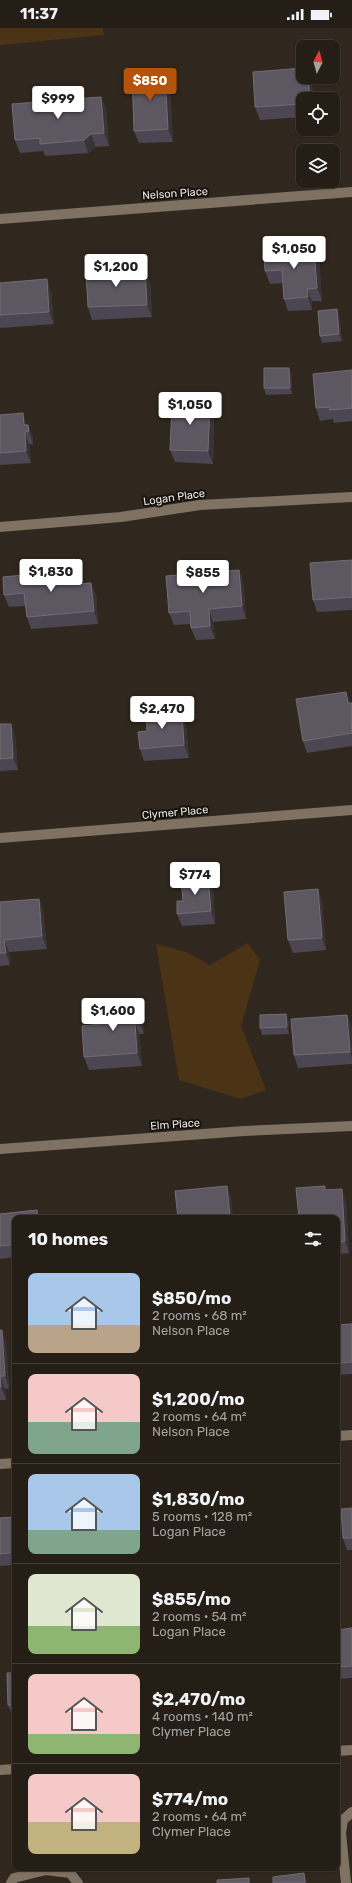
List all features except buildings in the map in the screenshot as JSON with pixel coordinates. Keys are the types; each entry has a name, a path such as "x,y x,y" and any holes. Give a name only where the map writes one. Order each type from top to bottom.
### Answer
{"street":[{"name":"Nelson Place","path":"0,219 352,192"},
{"name":"Logan Place","path":"0,527 121,517 200,505 352,496"},
{"name":"Clymer Place","path":"0,838 352,810"},
{"name":"Elm Place","path":"0,1149 244,1131 352,1126"},
{"path":"340,1436 352,1435"},
{"path":"0,1464 12,1463"},
{"path":"340,1751 352,1750"},
{"path":"0,1770 12,1769"},
{"path":"346,1883 341,1833 343,1820 352,1812"},
{"path":"11,1883 14,1878 42,1871"},
{"path":"54,1871 70,1873 78,1883"}],"shaded area":[{"path":"0,28 103,28 104,35 0,45"},
{"path":"248,943 260,960 241,1026 266,1090 241,1099 179,1080 156,944 186,952 210,965"}]}
